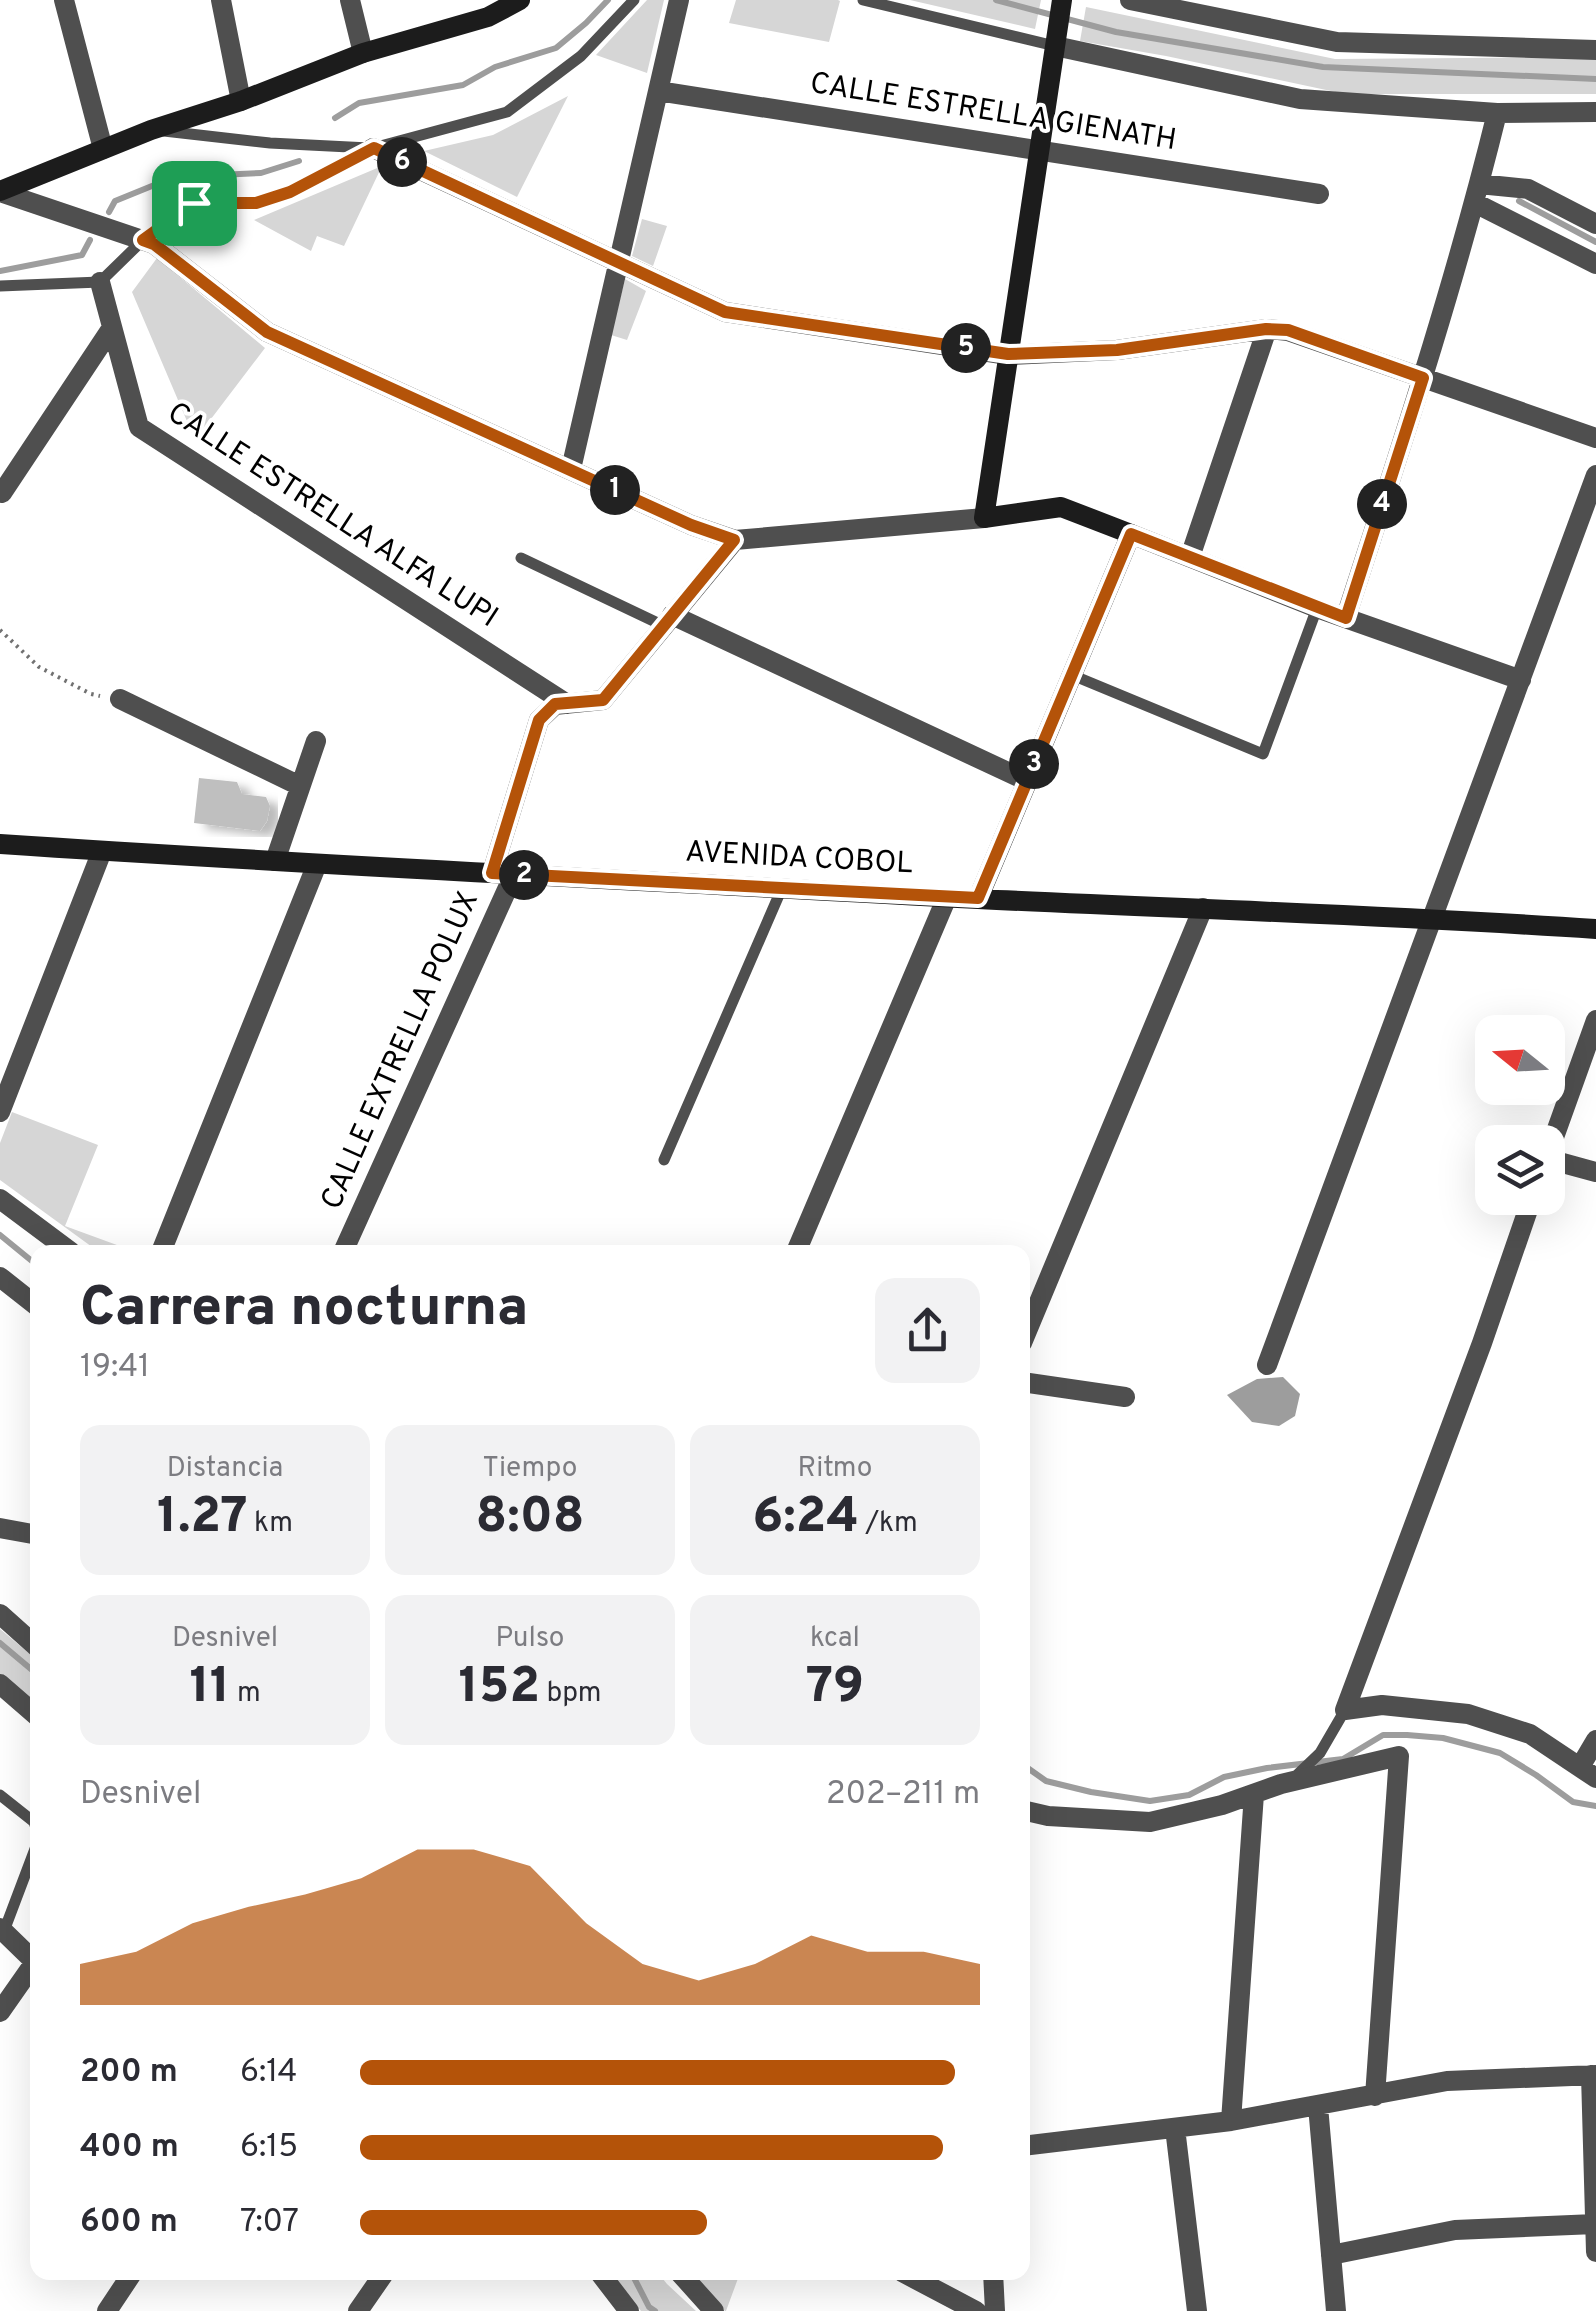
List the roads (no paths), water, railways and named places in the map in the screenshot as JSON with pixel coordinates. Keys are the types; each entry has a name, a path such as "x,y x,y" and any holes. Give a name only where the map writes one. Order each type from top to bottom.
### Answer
{"main road":[{"path":"0,192 151,130 363,53 488,17 520,0"},
{"path":"978,898 1131,534 1062,507 984,518 1059,20"},
{"name":"AVENIDA COBOL","path":"0,844 317,864 1596,929"}],"street":[{"path":"64,0 102,149"},
{"path":"222,0 241,100"},
{"path":"350,0 363,53"},
{"path":"570,470 679,0"},
{"path":"1130,0 1336,42 1596,50"},
{"path":"1059,20 1300,99 1497,113 1596,112"},
{"name":"CALLE ESTRELLA GIENATH","path":"658,91 1318,194"},
{"path":"1346,618 1423,378 1497,113"},
{"path":"374,148 725,312 1008,354 1117,350 1266,329 1288,330 1596,438"},
{"path":"1477,194 1528,188 1596,224"},
{"path":"0,192 154,244 267,332 691,525 734,540 984,518"},
{"path":"1477,194 1596,264"},
{"name":"CALLE ESTRELLA ALFA LUPI","path":"100,282 139,427 567,704"},
{"path":"2,492 112,329"},
{"path":"1190,558 1266,329"},
{"path":"1267,1366 1596,475"},
{"path":"1131,534 1318,608 1522,680"},
{"path":"492,873 539,720 555,704 603,700 734,540"},
{"path":"668,620 1028,780"},
{"path":"120,699 300,786"},
{"path":"276,861 316,741"},
{"path":"0,1112 102,851"},
{"path":"164,1245 317,864"},
{"name":"CALLE EXTRELLA POLUX","path":"346,1245 514,874"},
{"path":"799,1245 947,896"},
{"path":"1030,1324 1204,908"},
{"path":"1559,1125 1596,1020"},
{"path":"1565,1162 1596,1172"},
{"path":"0,1199 62,1245"},
{"path":"1526,1215 1345,1710 1382,1705 1468,1714 1530,1734 1588,1772 1596,1740"},
{"path":"0,1277 30,1301"},
{"path":"1030,1383 1125,1397"},
{"path":"0,1528 30,1534"},
{"path":"0,1614 30,1641"},
{"path":"0,1684 30,1711"},
{"path":"1030,1812 1150,1822 1222,1805 1281,1784 1399,1756 1374,2096"},
{"path":"1232,2121 1254,1794"},
{"path":"2,1929 30,1957"},
{"path":"0,2012 30,1969"},
{"path":"1030,2145 1232,2121 1446,2081 1594,2075 1596,2252"},
{"path":"1318,2106 1336,2311"},
{"path":"1175,2128 1197,2311"},
{"path":"1331,2256 1455,2230 1595,2224"},
{"path":"107,2311 128,2280"},
{"path":"358,2311 379,2280"},
{"path":"603,2280 617,2306"},
{"path":"686,2280 714,2311"},
{"path":"917,2280 976,2311"},
{"path":"993,2280 995,2311"}],"lane":[{"path":"0,286 100,282 143,240 194,203 256,203 290,192 374,148 507,112 580,56 634,0"},
{"path":"863,0 1059,20"},
{"path":"151,130 270,143 374,148"},
{"path":"521,558 668,620"},
{"path":"1072,674 1263,754 1318,608"},
{"path":"664,1160 782,888"},
{"path":"1281,1784 1304,1771 1320,1753 1345,1710"},
{"path":"0,1794 30,1819"},
{"path":"2,1929 30,1861"}],"waterway":[{"path":"335,118 359,103 463,85 495,67 556,48 608,0"},
{"path":"996,0 1116,32 1323,67 1596,79"},
{"path":"109,212 115,201 174,177 261,173 299,161"},
{"path":"1519,201 1596,242"},
{"path":"0,271 82,255 90,240"},
{"path":"0,1235 30,1259"},
{"path":"0,1643 30,1668"},
{"path":"1030,1770 1046,1781 1150,1801 1189,1795 1224,1777 1343,1759 1383,1735 1407,1735 1443,1738 1500,1753 1573,1802 1596,1806"},
{"path":"635,2280 655,2311"}]}
